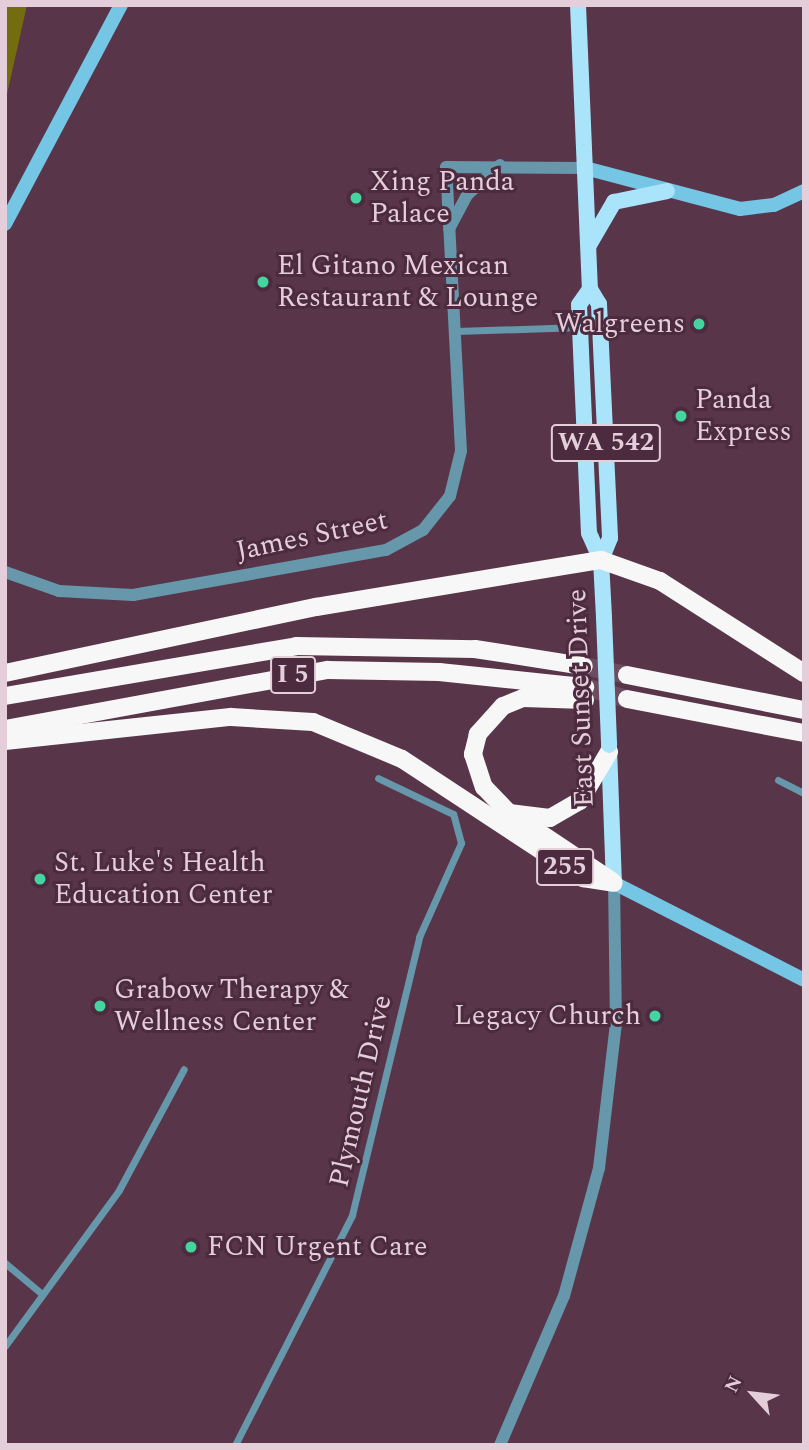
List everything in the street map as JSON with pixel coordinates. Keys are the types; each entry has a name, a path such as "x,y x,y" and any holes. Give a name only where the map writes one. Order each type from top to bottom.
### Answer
{"highway":[{"path":"5,673 316,607 601,561 660,581 804,673"},
{"name":"I 5","path":"5,696 296,646 475,649 584,666"},
{"name":"I 5","path":"5,729 328,670 439,672 585,694 523,698 503,706 478,734 476,769 509,813"},
{"path":"627,675 804,710"},
{"path":"627,699 804,733"},
{"name":"255","path":"5,741 231,717 313,722 402,759 583,878 614,883"},
{"path":"509,813 541,819 572,809 609,749"},
{"path":"509,813 614,883"}],"main road":[{"path":"5,224 121,5"},
{"name":"East Sunset Drive","path":"578,5 590,289 599,304 610,538 601,561"},
{"path":"585,168 740,209 774,205 804,191"},
{"path":"588,247 614,202 667,191"},
{"name":"East Sunset Drive","path":"590,289 579,305 589,537 601,561 614,883"},
{"path":"614,883 804,980"}],"street":[{"path":"449,229 468,194 500,165 585,168"},
{"name":"James Street","path":"5,572 59,592 133,595 397,546 436,519 456,482 456,331 446,167 500,165"},
{"path":"456,331 580,327"},
{"name":"Plymouth Drive","path":"235,1445 352,1215 419,937 461,843 453,814 377,778"},
{"path":"778,780 804,793"},
{"name":"East Sunset Drive","path":"500,1445 564,1296 599,1168 616,1024 614,883"},
{"path":"5,1346 118,1190 184,1069"},
{"path":"5,1263 42,1294"}],"shaded area":[{"path":"5,5 27,5 5,103"}],"tunnel":[{"path":"584,666 627,675"},
{"path":"585,687 627,699"}],"place":[{"name":"Xing Panda Palace","path":"356,198"},
{"name":"El Gitano Mexican Restaurant & Lounge","path":"263,282"},
{"name":"Walgreens","path":"699,324"},
{"name":"Panda Express","path":"681,416"},
{"name":"St. Luke's Health Education Center","path":"40,879"},
{"name":"Grabow Therapy & Wellness Center","path":"100,1006"},
{"name":"Legacy Church","path":"655,1016"},
{"name":"FCN Urgent Care","path":"191,1247"}]}
